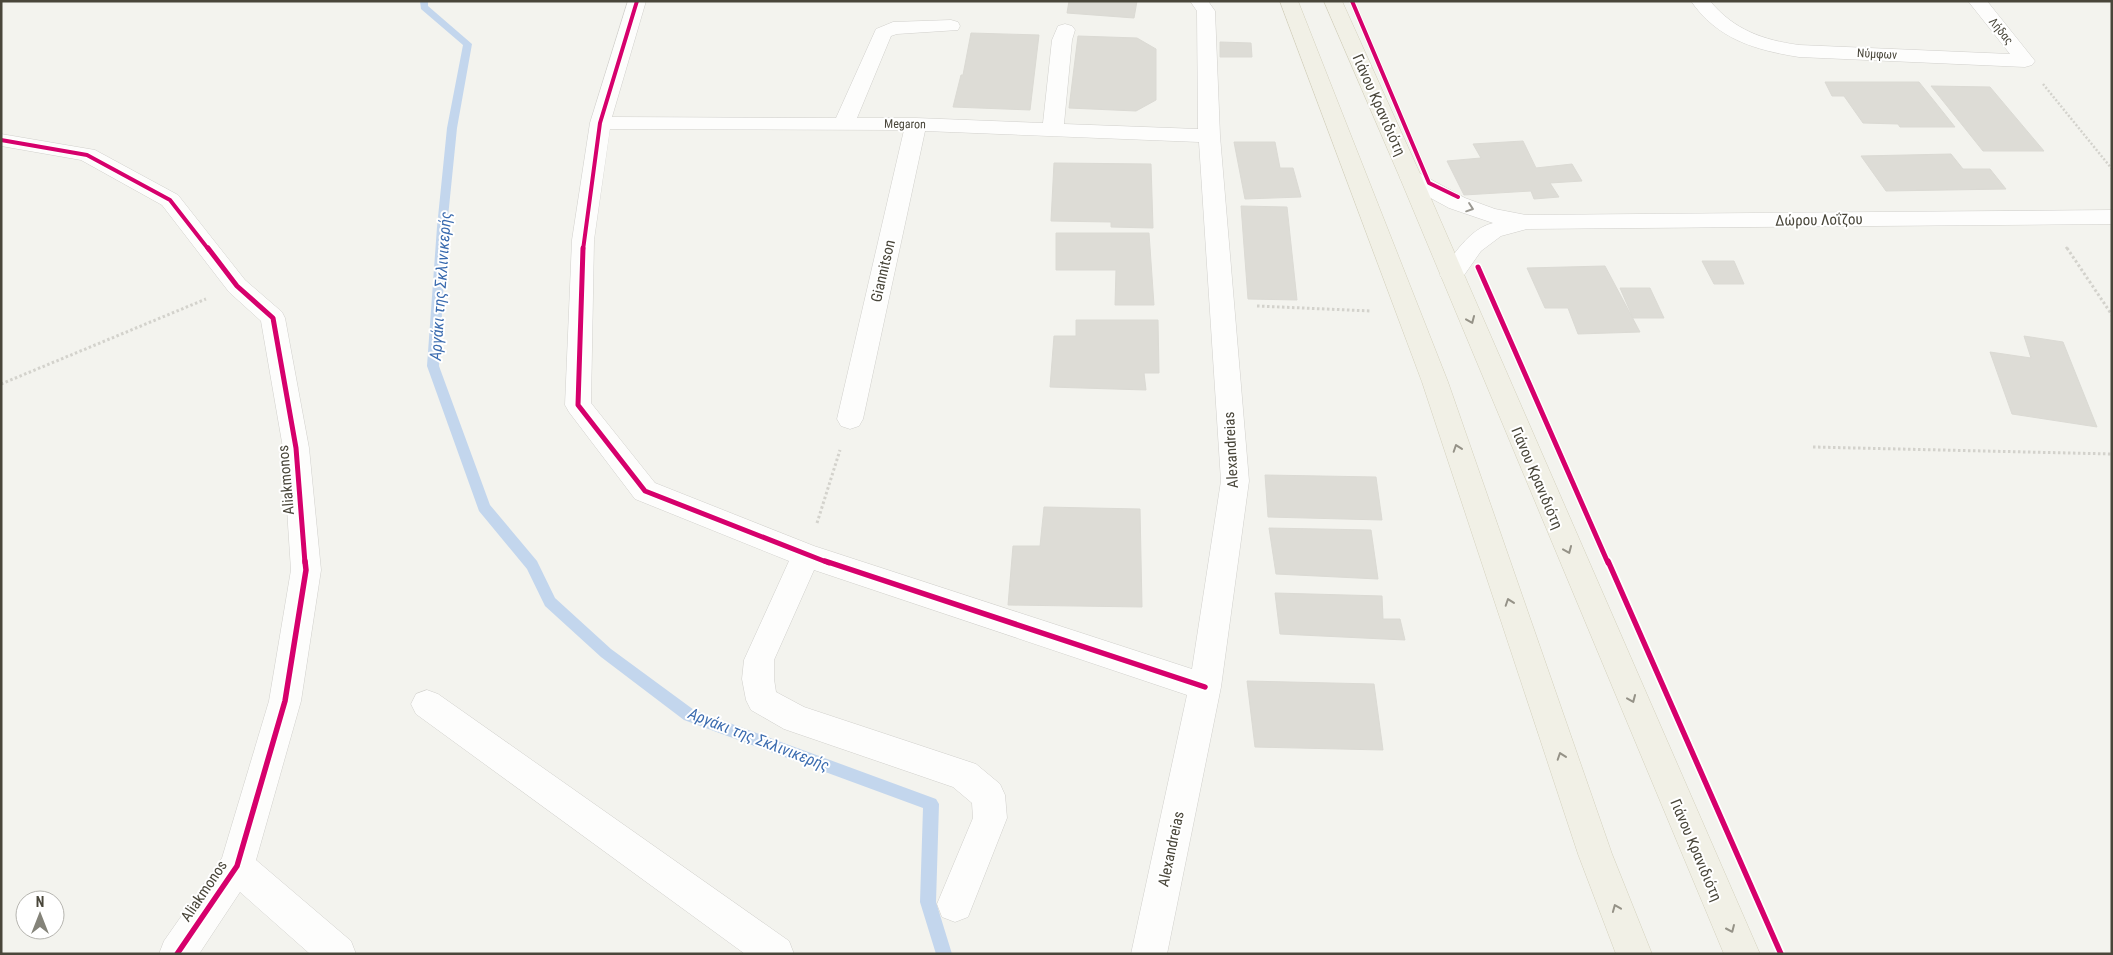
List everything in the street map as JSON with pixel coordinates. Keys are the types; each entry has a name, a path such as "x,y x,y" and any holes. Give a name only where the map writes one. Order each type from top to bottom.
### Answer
{"main road":[{"path":"1289,1 1435,382 1595,854 1634,954"},
{"name":"Γιάνου Κρανιδιότη","path":"1333,1 1411,178 1742,954"}],"street":[{"path":"636,1 600,123 583,240 578,405 644,491 806,556 1205,686"},
{"name":"Alexandreias","path":"1149,954 1205,686 1235,481 1220,304 1209,136 1206,11 1199,1"},
{"name":"Νύμφων","path":"1700,1 1712,18 1733,33 1771,47 1799,51 2024,61"},
{"name":"Λήδας","path":"1977,1 2024,61"},
{"path":"844,124 883,33 893,28 951,26"},
{"path":"1053,129 1062,40 1065,30"},
{"name":"Megaron","path":"600,123 916,124 1209,136"},
{"name":"Giannitson","path":"850,418 916,124"},
{"name":"Aliakmonos","path":"1,140 87,155 170,200 237,286 273,318 296,448 306,570 285,701 237,866 177,954"},
{"name":"Δώρου Λοΐζου","path":"1411,178 1456,203 1491,215 1527,222 2112,217"},
{"name":"Δώρου Λοΐζου","path":"1452,275 1473,246 1493,230 1527,222"},
{"path":"806,556 759,660 758,679 762,700 795,718 964,775 988,794 990,818 955,904"},
{"path":"426,704 776,954"},
{"path":"237,866 338,954"}],"path":[{"path":"2024,61 2112,169"},
{"path":"2044,218 2091,282 2112,315"},
{"path":"1,384 237,286"},
{"path":"1220,304 1409,313"},
{"path":"806,556 850,418"},
{"path":"1813,447 2112,454"}],"building":[{"path":"1069,1 1137,1 1134,18 1067,13"},
{"path":"971,33 1039,35 1030,110 953,107 961,75 963,75"},
{"path":"1078,36 1137,38 1156,49 1156,100 1136,111 1069,108"},
{"path":"1220,42 1251,43 1252,57 1220,57"},
{"path":"1825,82 1919,82 1955,127 1900,127 1898,124 1863,123 1844,96 1832,96"},
{"path":"1931,86 1990,87 2044,151 1983,151"},
{"path":"1523,141 1536,168 1572,164 1582,181 1550,183 1559,197 1534,199 1531,191 1464,195 1447,161 1481,158 1473,144"},
{"path":"1234,142 1275,142 1280,168 1293,168 1301,197 1245,199"},
{"path":"1951,154 1963,169 1990,169 2006,189 1886,191 1861,156"},
{"path":"1054,163 1151,164 1153,228 1111,227 1111,222 1051,221"},
{"path":"1241,206 1287,207 1297,300 1248,299"},
{"path":"1056,233 1149,233 1154,305 1115,305 1116,270 1056,270"},
{"path":"1702,261 1734,261 1744,284 1714,284"},
{"path":"1605,266 1640,332 1578,334 1568,308 1545,308 1527,268"},
{"path":"1620,288 1650,288 1664,318 1633,318"},
{"path":"1076,320 1158,320 1159,373 1144,373 1146,390 1050,387 1054,336 1076,336"},
{"path":"2024,336 2063,342 2097,427 2012,414 1990,352 2031,358"},
{"path":"1265,475 1376,477 1382,520 1268,517"},
{"path":"1044,507 1140,509 1142,607 1008,605 1013,546 1040,546"},
{"path":"1269,528 1371,530 1378,579 1276,574"},
{"path":"1275,593 1382,596 1383,619 1400,619 1405,640 1280,634"},
{"path":"1247,681 1374,684 1383,750 1255,747"}],"waterway":[{"name":"Αργάκι της Σκλινικερής","path":"424,1 424,7 468,44 452,128 442,227 433,366 484,507 532,565 550,602 606,653 689,715 931,804 928,902 944,954"}],"cycle path":[{"path":"637,1 600,123 583,240 578,405 645,491 806,555 1205,687"},
{"path":"1352,1 1429,183 1458,197"},
{"path":"1,140 87,155 170,200 237,286 273,318 296,448 306,570 285,701 237,866 177,954"},
{"path":"1478,267 1781,954"}]}
